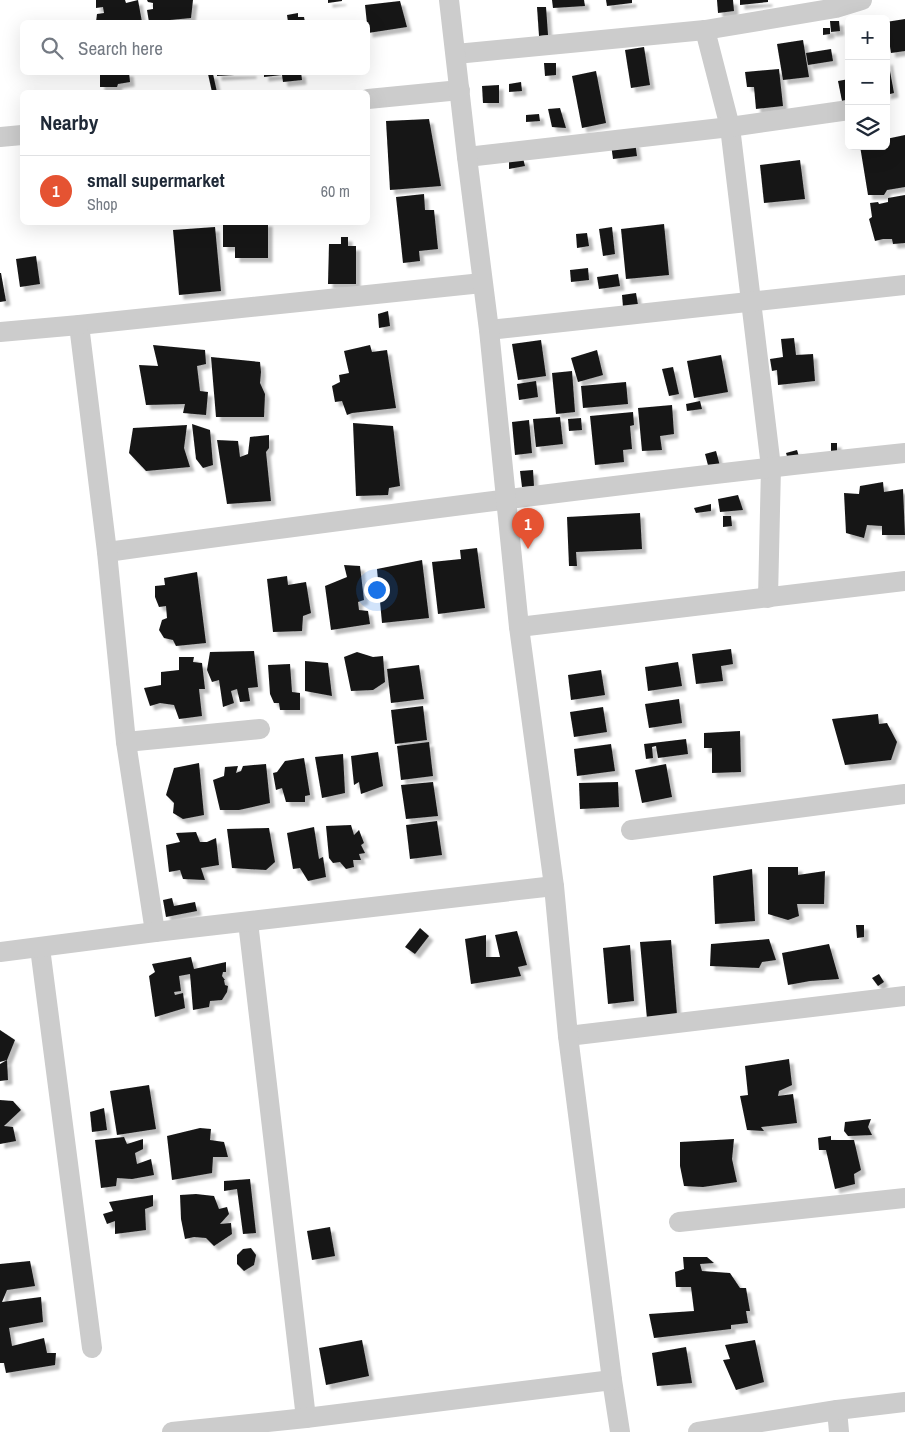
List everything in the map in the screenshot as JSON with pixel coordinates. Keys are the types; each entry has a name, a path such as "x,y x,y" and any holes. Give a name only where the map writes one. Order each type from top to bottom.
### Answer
{"street":[{"path":"449,0 466,157 489,330 519,627 554,886 568,1036 620,1432"},
{"path":"456,54 705,30 836,8 862,0"},
{"path":"705,30 730,127 771,467 768,598"},
{"path":"370,100 460,90"},
{"path":"466,157 730,127 845,111"},
{"path":"0,137 20,135"},
{"path":"0,332 482,283"},
{"path":"489,330 905,285"},
{"path":"78,324 107,552 126,742 155,932"},
{"path":"107,552 505,499 905,453"},
{"path":"519,627 905,581"},
{"path":"126,742 260,729"},
{"path":"631,830 905,794"},
{"path":"0,952 155,932 554,886"},
{"path":"248,922 306,1418"},
{"path":"40,948 92,1348"},
{"path":"568,1036 905,996"},
{"path":"679,1222 905,1198"},
{"path":"172,1432 306,1418 612,1380"},
{"path":"698,1432 837,1410 905,1402"},
{"path":"837,1410 839,1432"}],"building":[{"path":"96,0 125,0 126,3 138,0 142,20 96,20 97,14 104,13 103,7 96,8"},
{"path":"147,0 193,0 191,18 149,20 147,10 153,9 153,3"},
{"path":"328,0 342,0 342,1 328,3"},
{"path":"552,0 584,0 585,6 553,8"},
{"path":"606,0 632,0 632,3 607,6"},
{"path":"717,0 733,0 734,11 718,13"},
{"path":"740,0 768,0 768,2 740,5"},
{"path":"400,1 407,27 370,33 370,20 367,20 365,5"},
{"path":"537,7 546,7 548,35 539,36"},
{"path":"298,13 298,17 304,17 305,20 288,20 287,15"},
{"path":"905,19 905,51 891,53 890,21"},
{"path":"830,21 839,21 840,31 831,32"},
{"path":"823,28 830,28 830,34 823,35"},
{"path":"803,40 809,77 783,80 777,44"},
{"path":"644,47 650,85 631,88 625,50"},
{"path":"831,49 833,61 808,65 806,53"},
{"path":"544,63 556,63 556,75 545,76"},
{"path":"779,69 783,106 756,109 754,87 747,87 745,72"},
{"path":"596,71 606,123 582,128 572,76"},
{"path":"890,71 894,93 890,94"},
{"path":"100,75 129,75 130,82 118,84 117,87 100,87"},
{"path":"208,75 213,75 217,90 212,90"},
{"path":"264,75 282,75 264,77"},
{"path":"282,75 301,75 302,80 283,82"},
{"path":"845,80 845,101 842,101 838,81"},
{"path":"521,82 522,91 509,92 509,84"},
{"path":"499,85 499,103 483,103 482,86"},
{"path":"560,108 566,128 552,127 548,109"},
{"path":"539,114 540,121 526,122 526,115"},
{"path":"429,119 441,186 390,190 386,121"},
{"path":"905,135 905,187 887,190 884,195 868,195 861,150 890,150 890,138"},
{"path":"635,142 637,156 613,159 611,144"},
{"path":"523,158 525,166 509,169 509,162"},
{"path":"800,160 805,199 764,203 760,165"},
{"path":"424,194 425,210 434,210 438,249 419,251 420,261 403,263 396,197"},
{"path":"905,195 905,243 893,244 892,239 875,241 869,219 872,217 870,203 888,202 888,198"},
{"path":"664,224 669,275 626,279 621,229"},
{"path":"223,225 268,225 268,258 235,258 235,247 223,247"},
{"path":"215,227 221,291 179,295 173,230"},
{"path":"612,227 615,254 603,256 599,229"},
{"path":"587,233 589,246 577,248 576,234"},
{"path":"341,237 348,237 348,246 356,246 356,284 328,284 329,244 341,244"},
{"path":"36,256 40,284 20,287 16,259"},
{"path":"588,268 589,280 571,282 570,270"},
{"path":"0,273 6,301 0,302"},
{"path":"618,274 620,286 599,289 597,277"},
{"path":"636,293 638,305 623,307 622,295"},
{"path":"388,311 390,326 379,328 378,314"},
{"path":"794,338 796,355 813,354 815,381 778,385 777,370 772,371 770,359 783,357 781,339"},
{"path":"541,340 546,376 518,380 512,344"},
{"path":"153,345 205,350 206,364 197,366 200,391 208,392 206,415 183,413 185,404 146,405 139,365 158,366"},
{"path":"370,345 372,352 387,350 396,408 347,415 342,401 335,402 332,386 340,382 339,375 349,373 344,351"},
{"path":"597,350 603,375 578,382 571,358"},
{"path":"721,355 728,392 694,398 687,361"},
{"path":"211,357 260,362 260,383 265,394 264,417 216,417"},
{"path":"673,367 679,394 669,396 662,369"},
{"path":"572,371 575,412 556,414 552,373"},
{"path":"536,381 538,397 519,400 517,384"},
{"path":"626,382 628,404 583,408 581,386"},
{"path":"700,401 702,409 687,411 686,404"},
{"path":"672,405 674,434 660,436 662,450 642,451 638,408"},
{"path":"633,412 634,425 630,426 632,449 623,450 624,462 595,465 590,416"},
{"path":"560,417 563,444 536,447 533,419"},
{"path":"581,418 582,430 569,431 568,419"},
{"path":"529,420 532,453 515,455 512,422"},
{"path":"353,423 393,426 400,486 389,488 388,495 356,496"},
{"path":"192,424 210,430 213,465 203,468 196,459"},
{"path":"187,425 184,448 190,467 146,471 129,453 133,428"},
{"path":"269,435 269,448 266,452 271,501 227,504 217,440 238,441 240,457 248,454 250,437"},
{"path":"831,443 837,443 837,455 831,455"},
{"path":"797,450 800,460 789,463 786,453"},
{"path":"716,451 720,466 709,469 705,454"},
{"path":"533,470 534,486 522,487 520,471"},
{"path":"883,482 884,492 903,489 905,535 882,535 882,526 867,525 864,538 846,533 844,493 859,494 860,486"},
{"path":"738,495 743,510 720,512 718,499"},
{"path":"711,504 711,511 696,513 694,508"},
{"path":"640,513 642,549 576,552 577,566 569,566 567,517"},
{"path":"723,516 731,516 732,526 723,527"},
{"path":"477,548 485,608 438,614 432,562 461,559 460,550"},
{"path":"422,560 429,618 382,623 377,569"},
{"path":"344,565 360,566 364,600 358,602 359,610 368,611 370,624 331,630 325,586 347,577"},
{"path":"197,572 206,643 176,646 173,640 164,638 159,630 162,620 167,618 166,606 159,607 155,597 155,586 165,585 164,578"},
{"path":"287,576 288,585 306,582 311,613 303,616 302,631 273,632 267,579"},
{"path":"731,649 733,664 721,666 723,681 696,684 692,654"},
{"path":"254,651 258,687 248,688 250,701 240,702 237,689 231,691 234,703 223,707 219,680 212,682 207,670 210,652"},
{"path":"357,652 373,657 383,656 385,682 373,690 351,691 344,657"},
{"path":"179,657 194,657 193,662 202,663 205,689 199,689 202,716 179,719 174,705 160,703 150,706 144,688 161,685 161,672 179,670"},
{"path":"305,661 328,663 332,696 305,691"},
{"path":"678,662 682,686 648,691 645,667"},
{"path":"290,664 292,692 300,693 300,710 280,710 279,703 274,703 270,694 268,665"},
{"path":"419,665 424,699 391,703 387,669"},
{"path":"601,670 605,695 571,700 568,675"},
{"path":"679,699 682,723 649,728 645,704"},
{"path":"423,706 427,740 395,744 391,710"},
{"path":"603,707 607,732 574,737 570,712"},
{"path":"878,714 879,724 887,723 897,742 891,760 845,765 832,719"},
{"path":"740,731 741,772 712,773 712,748 704,748 704,733"},
{"path":"686,739 688,754 658,758 656,746 652,747 653,758 646,759 644,744"},
{"path":"429,742 433,776 401,780 397,746"},
{"path":"611,744 615,771 577,776 574,749"},
{"path":"378,752 383,786 361,794 359,782 354,785 351,756"},
{"path":"343,754 345,793 322,798 315,757"},
{"path":"304,758 310,795 305,796 305,802 286,802 282,788 276,790 273,773 277,772 285,761"},
{"path":"199,763 204,815 183,819 173,813 174,803 166,795 174,768"},
{"path":"266,764 270,803 239,810 220,810 213,780 224,776 225,767 238,766 236,773 241,771 243,766"},
{"path":"666,764 672,797 642,803 635,770"},
{"path":"433,782 438,816 406,819 401,785"},
{"path":"618,782 619,807 580,809 579,783"},
{"path":"437,821 442,855 410,859 406,825"},
{"path":"351,825 354,835 359,830 364,843 361,845 365,853 359,854 361,860 353,860 354,867 346,869 340,862 333,863 329,858 326,826"},
{"path":"314,827 319,859 323,857 326,877 308,881 300,868 293,869 287,833"},
{"path":"269,828 275,862 266,870 232,868 227,829"},
{"path":"196,832 200,842 207,842 216,838 219,865 201,868 205,880 183,879 180,870 169,872 166,845 180,842 176,833"},
{"path":"768,867 798,867 798,875 825,871 824,904 797,904 799,916 788,920 768,914"},
{"path":"752,869 755,921 715,924 713,876"},
{"path":"172,898 174,906 195,902 197,911 166,917 163,900"},
{"path":"856,925 864,925 864,937 857,938"},
{"path":"420,928 429,936 415,954 405,947"},
{"path":"517,931 527,965 518,967 521,976 471,984 465,939 486,935 486,957 500,957 495,935"},
{"path":"769,939 776,960 762,962 759,968 710,966 711,944"},
{"path":"671,940 677,1015 647,1019 640,942"},
{"path":"829,944 839,979 788,985 782,953"},
{"path":"630,945 634,1001 608,1004 603,948"},
{"path":"191,957 194,969 226,962 226,972 223,972 222,976 225,980 225,985 228,986 227,992 222,1000 210,1001 209,1007 193,1010 190,974 179,976 181,991 174,992 175,995 183,993 185,1008 155,1017 149,976 155,972 152,964"},
{"path":"879,974 884,982 878,986 872,978"},
{"path":"0,1030 15,1040 7,1060 0,1062"},
{"path":"789,1059 792,1085 779,1091 778,1096 793,1094 797,1123 761,1127 764,1131 747,1130 740,1096 748,1095 745,1066"},
{"path":"7,1060 8,1080 0,1081 0,1064"},
{"path":"149,1085 156,1129 117,1135 110,1091"},
{"path":"0,1100 13,1101 21,1110 4,1126 13,1127 16,1141 0,1144"},
{"path":"104,1108 107,1130 92,1132 90,1112"},
{"path":"871,1119 868,1127 872,1135 848,1136 844,1131 845,1122"},
{"path":"200,1128 211,1129 210,1140 224,1142 228,1157 213,1157 212,1173 172,1180 167,1136"},
{"path":"831,1136 831,1140 854,1140 861,1170 854,1174 855,1184 835,1189 826,1150 819,1150 818,1138"},
{"path":"124,1137 127,1144 143,1139 143,1149 135,1153 137,1164 151,1159 154,1175 132,1179 117,1178 116,1186 101,1188 95,1140"},
{"path":"734,1139 732,1159 737,1182 703,1187 684,1186 680,1166 680,1142"},
{"path":"250,1179 256,1233 243,1234 237,1189 224,1191 224,1181"},
{"path":"153,1195 153,1206 145,1209 146,1230 115,1234 115,1221 107,1224 103,1214 113,1211 109,1202"},
{"path":"180,1195 214,1196 219,1209 227,1207 229,1214 220,1224 231,1223 232,1234 214,1246 206,1238 194,1237 185,1239 181,1219"},
{"path":"330,1227 335,1256 312,1260 307,1231"},
{"path":"251,1248 256,1255 254,1265 244,1271 237,1264 237,1255 243,1249"},
{"path":"683,1257 707,1257 714,1263 700,1264 702,1271 730,1273 740,1288 746,1288 750,1311 746,1311 748,1323 731,1325 731,1329 654,1338 649,1314 694,1311 691,1287 676,1287 675,1272 684,1269"},
{"path":"30,1261 35,1286 7,1290 2,1302 41,1297 43,1322 9,1328 12,1346 44,1338 47,1353 56,1353 55,1365 6,1373 4,1363 0,1363 0,1264"},
{"path":"362,1340 369,1376 326,1385 319,1348"},
{"path":"755,1340 764,1382 736,1390 723,1360 730,1359 725,1345"},
{"path":"686,1347 692,1383 657,1386 652,1353"}],"place":[{"name":"small supermarket","path":"528,549"}]}
